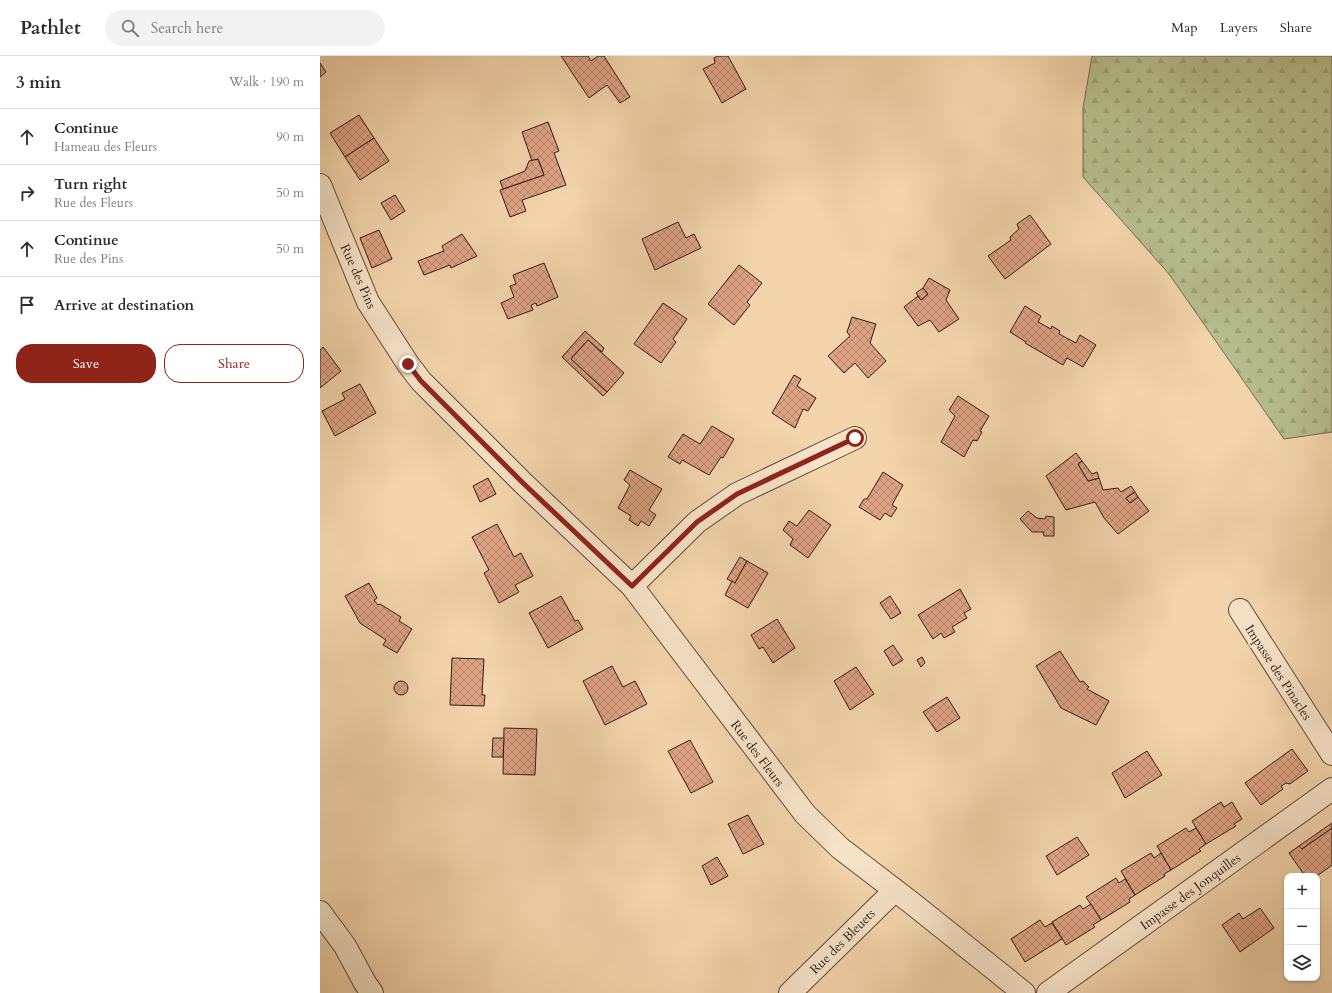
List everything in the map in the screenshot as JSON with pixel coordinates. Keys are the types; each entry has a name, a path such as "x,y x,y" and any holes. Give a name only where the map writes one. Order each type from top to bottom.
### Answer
{"street":[{"name":"Rue des Pins","path":"320,185 368,302 408,364 421,381 523,483"},
{"path":"632,586 697,522 737,494 855,438"},
{"name":"Rue des Fleurs","path":"523,483 632,586 805,814 840,848 1024,993"},
{"name":"Impasse des Pinacles","path":"1240,610 1332,754"},
{"name":"Impasse des Jonquilles","path":"1048,993 1332,789"},
{"name":"Rue des Bleuets","path":"790,993 888,896 892,888"},
{"path":"320,912 345,946 372,993"}],"green space":[{"path":"1092,56 1332,56 1332,432 1284,439 1169,274 1083,177 1083,108"}],"building":[{"path":"561,56 588,56 591,61 598,56 604,56 630,97 620,103 607,85 589,98"},
{"path":"718,56 728,56 746,89 722,103 703,69 715,63 714,58"},
{"path":"320,63 326,72 320,77"},
{"path":"359,115 374,138 345,157 330,133"},
{"path":"548,122 559,151 554,153 566,185 522,200 526,211 510,217 500,190 544,175 538,159 532,161 522,132"},
{"path":"374,138 389,161 360,180 345,157"},
{"path":"538,159 544,175 503,189 500,181 525,171 529,161"},
{"path":"395,195 405,211 391,220 381,203"},
{"path":"1030,215 1051,244 1005,279 988,256 1011,240 1010,237 1019,229 1017,224"},
{"path":"678,222 686,238 694,234 701,248 655,270 642,239"},
{"path":"379,230 392,259 372,268 360,238"},
{"path":"462,234 477,256 451,268 450,265 424,275 418,261 444,251 442,246"},
{"path":"544,263 558,297 537,306 536,303 531,305 533,310 508,319 501,303 514,297 510,286 516,284 513,275"},
{"path":"739,265 762,283 747,302 750,305 734,325 708,304"},
{"path":"929,278 950,290 946,300 959,319 939,332 930,320 918,326 904,307 918,296 921,300 928,294 923,288"},
{"path":"923,288 928,294 921,300 916,293"},
{"path":"663,303 687,319 673,339 676,342 661,363 634,344"},
{"path":"1025,306 1041,316 1038,322 1051,329 1052,326 1060,331 1059,334 1076,343 1080,335 1096,345 1083,367 1067,358 1063,365 1025,343 1026,342 1010,332"},
{"path":"852,317 876,324 870,343 886,361 868,378 855,363 844,373 828,356 850,336 847,332"},
{"path":"585,331 604,348 602,352 588,340 571,359 607,392 603,396 562,357"},
{"path":"588,340 624,373 607,392 571,359"},
{"path":"323,347 341,371 320,388 320,350"},
{"path":"794,375 801,379 797,386 816,398 808,411 803,409 795,428 772,413"},
{"path":"360,384 376,413 335,436 322,411 345,399 342,393"},
{"path":"958,396 989,416 980,431 982,432 977,441 973,440 964,457 941,442 955,416 949,410"},
{"path":"712,426 734,439 723,458 721,457 709,475 682,460 680,464 668,457 683,434 700,444"},
{"path":"1076,453 1082,461 1078,464 1088,481 1099,478 1103,490 1118,488 1121,492 1131,486 1135,492 1126,498 1130,503 1138,497 1149,511 1118,534 1104,518 1095,502 1066,510 1046,476"},
{"path":"1082,461 1092,474 1097,472 1099,478 1088,481 1078,464"},
{"path":"630,470 662,489 649,510 656,515 649,526 641,521 638,526 629,520 631,516 618,508 630,485 624,480"},
{"path":"883,472 903,485 892,505 897,508 891,517 885,513 880,520 859,507 864,499 867,499"},
{"path":"488,478 496,494 480,502 473,486"},
{"path":"1135,492 1138,497 1130,503 1126,498"},
{"path":"809,510 831,525 808,558 790,545 793,539 783,530 789,521 797,526"},
{"path":"1028,511 1037,518 1045,519 1046,516 1054,517 1054,536 1044,536 1043,532 1032,532 1020,519"},
{"path":"497,524 514,557 521,553 533,576 515,585 519,592 499,603 484,573 489,570 472,537"},
{"path":"740,557 747,561 735,583 727,579"},
{"path":"747,561 768,573 748,608 725,595 732,581 735,583"},
{"path":"369,583 377,598 374,600 378,605 380,604 401,617 399,621 412,629 397,653 383,645 386,640 360,623 345,596"},
{"path":"960,589 971,609 964,613 967,618 952,627 955,632 944,638 941,633 933,639 918,615"},
{"path":"561,596 575,621 578,620 583,629 548,648 529,613"},
{"path":"890,596 901,613 891,619 880,603"},
{"path":"777,619 795,648 773,663 763,647 759,649 751,635"},
{"path":"893,645 903,660 893,666 884,651"},
{"path":"1060,651 1080,682 1083,681 1089,687 1087,689 1109,701 1096,725 1061,708 1036,666"},
{"path":"922,657 925,663 921,667 917,660"},
{"path":"452,658 484,659 482,695 485,695 484,706 450,705"},
{"path":"612,666 623,687 635,681 647,704 605,725 583,681"},
{"path":"856,667 874,694 850,710 834,681"},
{"path":"401,681 406,683 408,688 406,693 401,695 396,693 394,688 396,683"},
{"path":"947,697 960,718 937,732 923,712"},
{"path":"504,728 537,729 535,775 503,774"},
{"path":"493,738 504,738 503,757 492,757"},
{"path":"690,740 713,782 691,793 668,751"},
{"path":"1292,749 1308,771 1290,784 1286,783 1281,786 1283,789 1261,805 1245,783"},
{"path":"1147,751 1162,775 1125,798 1112,773"},
{"path":"1221,802 1224,807 1232,802 1242,819 1234,824 1236,826 1206,844 1192,821"},
{"path":"748,815 764,844 743,854 728,824"},
{"path":"1332,823 1332,828 1302,849 1299,846"},
{"path":"1186,828 1189,832 1196,828 1206,844 1199,849 1201,851 1171,870 1157,846"},
{"path":"1332,828 1332,865 1320,874 1303,873 1289,853 1299,846 1302,849"},
{"path":"1077,837 1089,855 1057,875 1046,856"},
{"path":"1151,853 1154,858 1161,853 1171,870 1164,874 1165,876 1135,895 1121,871"},
{"path":"717,857 728,876 711,885 702,866"},
{"path":"1116,878 1119,883 1125,879 1135,895 1129,899 1130,902 1101,920 1086,897"},
{"path":"1091,904 1101,920 1093,925 1095,927 1066,945 1052,922 1080,905 1083,909"},
{"path":"1260,908 1274,928 1240,952 1222,925 1239,913 1243,919"},
{"path":"1040,920 1045,927 1052,923 1062,939 1025,962 1011,939"}],"route":[{"path":"408,364 421,381 523,483 632,586 697,522 737,494 855,438"}]}
